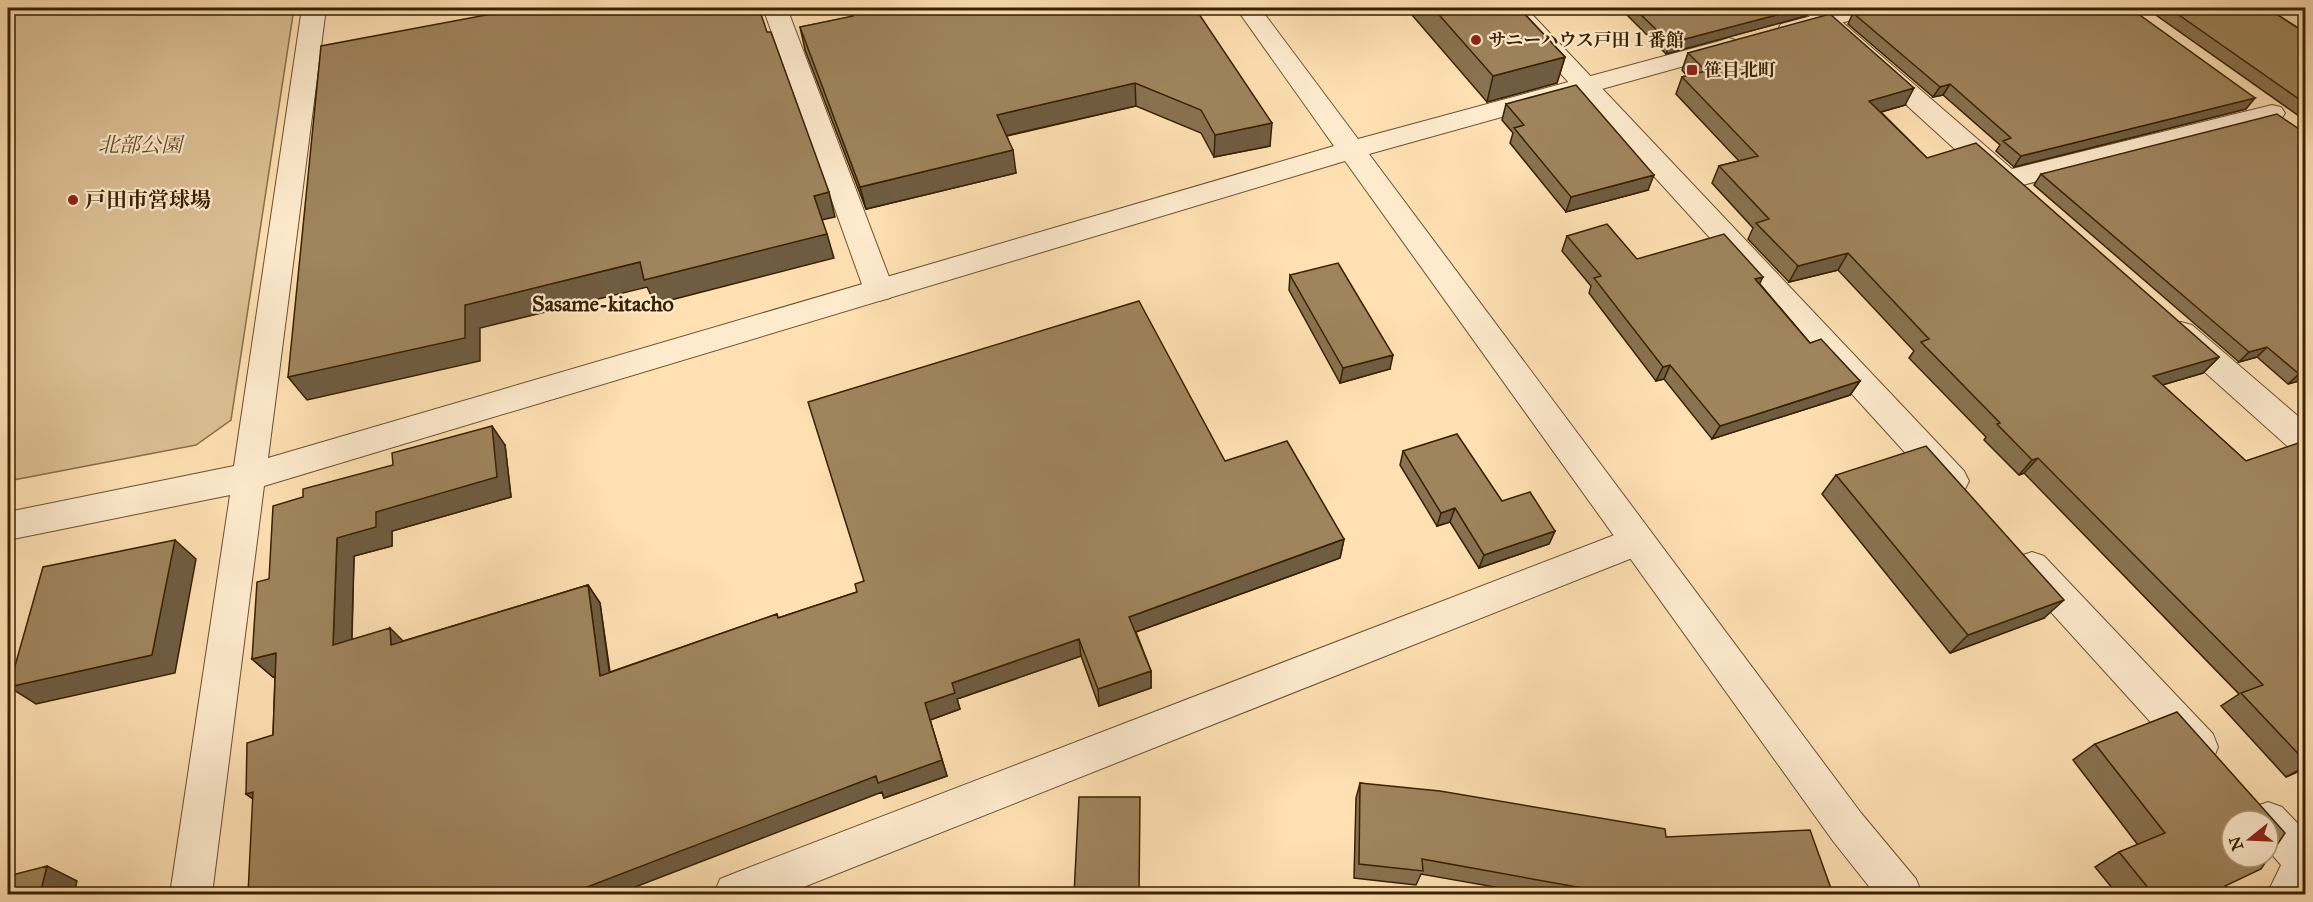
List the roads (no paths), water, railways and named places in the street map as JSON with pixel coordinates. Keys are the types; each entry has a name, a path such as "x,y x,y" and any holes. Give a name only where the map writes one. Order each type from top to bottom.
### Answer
{"street":[{"path":"191,894 314,8"},
{"path":"775,8 879,290"},
{"path":"1248,8 1847,827 1901,894"},
{"path":"1514,8 1975,506"},
{"path":"8,526 249,477 1351,150 1762,37 1818,13 1870,8"},
{"path":"1818,13 2033,203"},
{"path":"2007,180 2281,119 2244,92"},
{"path":"2165,319 2306,443"},
{"path":"735,894 1638,541"},
{"path":"2016,549 2219,768"},
{"path":"2280,842 2299,871"}],"place":[{"name":"サニーハウス戸田１番館","path":"1476,40"},
{"name":"笹目北町","path":"1692,70"},
{"name":"戸田市営球場","path":"73,200"}],"district":[{"name":"Sasame-kitacho","path":"603,303"}],"park label":[{"name":"北部公園","path":"140,145"}]}
